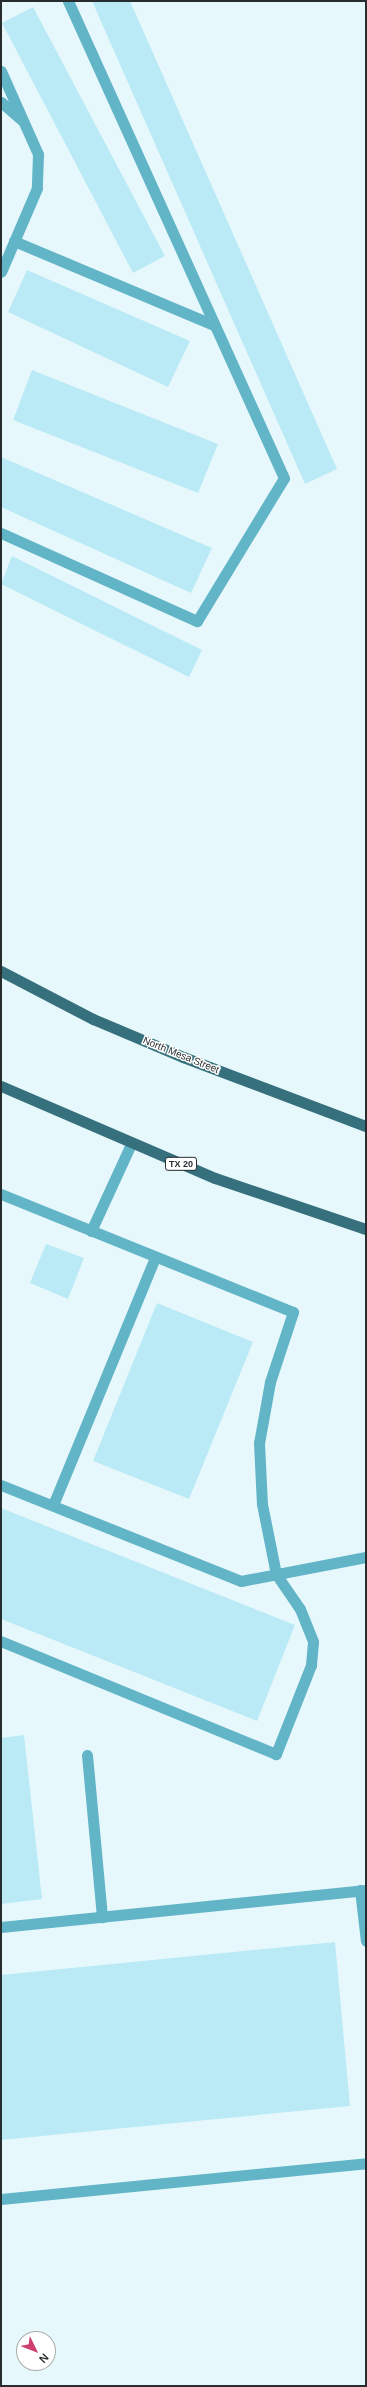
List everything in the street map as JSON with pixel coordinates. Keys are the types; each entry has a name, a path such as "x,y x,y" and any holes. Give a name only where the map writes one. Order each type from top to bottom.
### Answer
{"main road":[{"name":"North Mesa Street","path":"1,971 94,1019 183,1057 366,1126"},
{"name":"TX 20","path":"1,1086 131,1144 215,1178 366,1229"}],"lane":[{"path":"1,533 197,621 284,478 68,1"},
{"path":"1,71 38,154 36,188 1,272"},
{"path":"1,102 25,122"},
{"path":"14,241 214,325"},
{"path":"91,1230 131,1144"},
{"path":"1,1194 293,1312 270,1382 259,1444 262,1504 276,1574 300,1609 313,1642 311,1665 276,1754 1,1641"},
{"path":"53,1505 155,1257"},
{"path":"1,1485 240,1581 366,1557"},
{"path":"87,1754 102,1917"},
{"path":"1,1927 363,1890 366,1941"},
{"path":"1,2200 366,2164"}],"building":[{"path":"92,1 130,1 337,469 305,484"},
{"path":"33,7 165,256 133,273 2,23"},
{"path":"27,270 190,341 168,387 8,312"},
{"path":"32,370 218,444 198,493 13,420"},
{"path":"1,457 212,548 191,593 1,507"},
{"path":"12,556 202,650 189,677 1,584"},
{"path":"46,1244 84,1258 68,1299 30,1283"},
{"path":"157,1303 253,1342 189,1499 93,1461"},
{"path":"1,1508 295,1625 257,1721 1,1619"},
{"path":"24,1735 42,1899 1,1904 1,1738"},
{"path":"335,1942 350,2106 1,2140 1,1975"}]}
